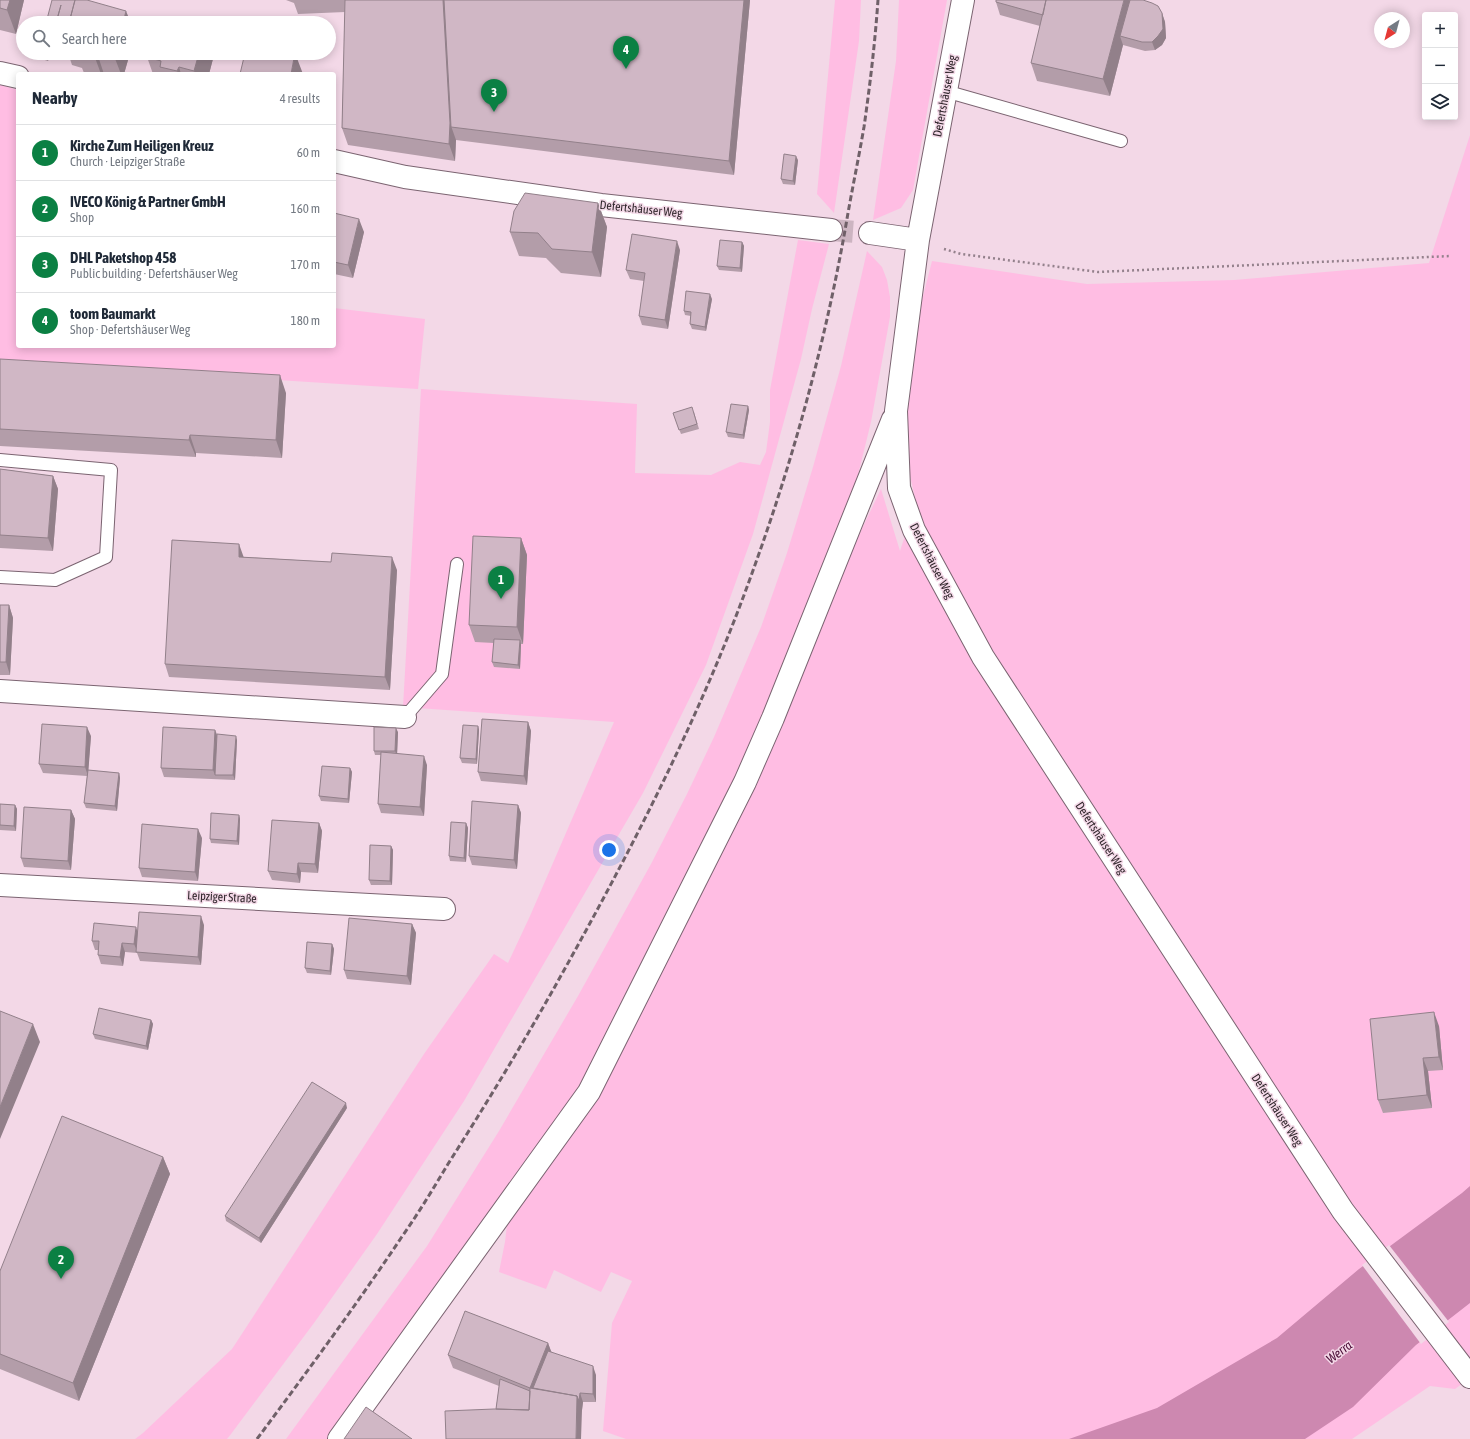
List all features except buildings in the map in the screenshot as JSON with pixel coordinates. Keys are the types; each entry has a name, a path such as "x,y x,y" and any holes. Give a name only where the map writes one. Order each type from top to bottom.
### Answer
{"street":[{"name":"Defertshäuser Weg","path":"963,0 918,240 896,411 900,488 914,530 983,657 1343,1211 1470,1377"},
{"path":"0,73 16,77"},
{"name":"Defertshäuser Weg","path":"336,160 405,176 601,205 831,230"},
{"path":"870,233 918,240"},
{"path":"339,1439 589,1092 745,782 773,718 896,411"},
{"path":"0,691 405,717"},
{"name":"Leipziger Straße","path":"0,885 444,909"}],"lane":[{"path":"945,91 1121,141"},
{"path":"0,460 111,470 106,557 55,580 0,577"},
{"path":"405,717 442,674 457,564"}],"path":[{"path":"918,240 960,254 1098,272 1451,256"}],"shaded area":[{"path":"835,0 861,0 859,41 834,213 817,194"},
{"path":"899,0 947,0 913,190 901,208 873,220 896,61"},
{"path":"0,85 16,89 16,348 336,348 336,308 425,319 418,389 0,362"},
{"path":"1470,135 1470,1378 1455,1389 1430,1386 1352,1439 626,1439 603,1431 612,1323 632,1281 611,1272 601,1292 554,1270 546,1289 499,1272 507,1225 520,1197 595,1103 611,1074 631,1022 855,538 859,535 881,489 900,551 916,502 907,463 906,404 920,308 932,261 1087,284 1234,280 1429,263"},
{"path":"798,240 829,244 801,359 753,534 706,665 643,793 464,1101 377,1234 314,1323 231,1434 227,1439 135,1439 232,1349 424,1054 494,954 508,963 530,916 614,722 403,707 421,389 637,404 635,473 711,475 740,462 760,465 766,452 770,422 770,390"},
{"path":"867,251 882,267 887,280 890,297 890,317 871,422 857,479 752,748 632,992 577,1090 328,1439 286,1439 427,1246 499,1131 578,996 651,864 687,794 714,737 761,627 787,553 841,366"}],"water":[{"name":"Werra","path":"1470,1186 1470,1303 1416,1345 1353,1407 1305,1439 1069,1439 1157,1408 1277,1338 1359,1269"}],"pier":[{"path":"1389,1245 1449,1322 1421,1344 1362,1265"}],"tunnel":[{"path":"831,230 870,233"}],"railway":[{"path":"257,1439 384,1264 478,1117 521,1045 589,924 641,827 689,728 732,627 767,532 808,397 840,259 864,127 878,0"}],"place":[{"name":"toom Baumarkt","path":"626,69"},
{"name":"DHL Paketshop 458","path":"494,112"},
{"name":"Kirche Zum Heiligen Kreuz","path":"501,599"},
{"name":"IVECO König & Partner GmbH","path":"61,1279"}]}
